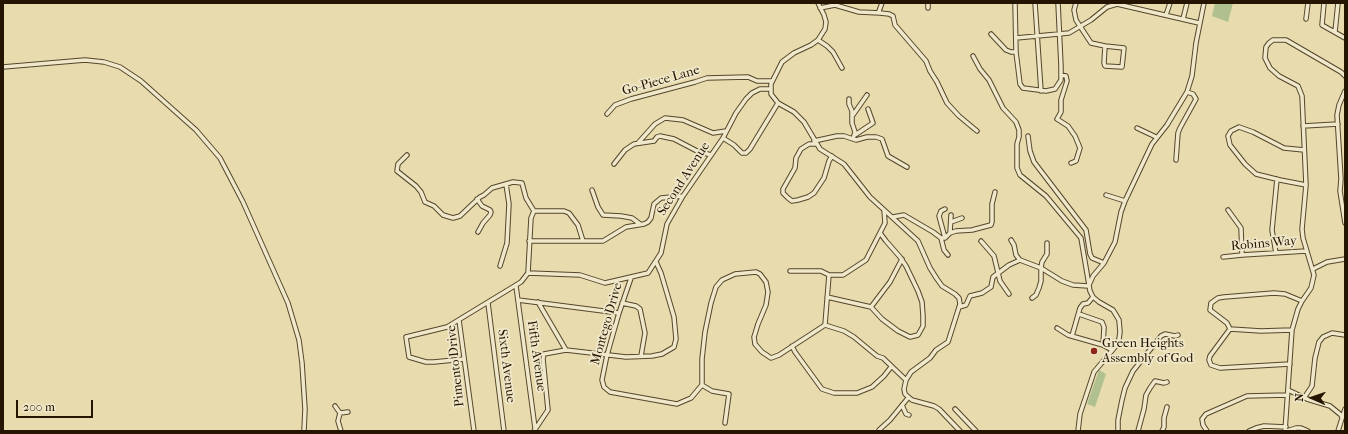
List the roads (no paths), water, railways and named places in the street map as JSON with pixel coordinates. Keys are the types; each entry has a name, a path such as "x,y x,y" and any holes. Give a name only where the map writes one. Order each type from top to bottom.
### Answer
{"street":[{"path":"818,3 826,22 825,29 818,40 782,62 772,81 770,89 771,94 778,104 794,112 799,117 820,149 844,164 864,190 918,241 930,268 937,279 942,286 955,294 960,300 948,342 936,350 930,358 917,367 906,380 904,389 908,398 940,409 960,431"},
{"path":"880,13 879,11 882,3"},
{"path":"928,3 928,8"},
{"path":"1015,3 1016,52 1021,87 1041,91 1054,89 1061,80 1058,3"},
{"path":"1035,3 1041,91"},
{"path":"1076,3 1074,15 1091,43 1124,48 1122,67 1105,66 1105,46"},
{"path":"1166,16 1170,3"},
{"path":"1182,19 1187,3"},
{"path":"1088,286 1093,276 1104,263 1115,242 1121,212 1125,201 1156,137 1167,125 1187,92 1192,76 1196,43 1204,3"},
{"path":"1306,19 1308,3"},
{"path":"1324,3 1322,24 1345,38"},
{"path":"1335,32 1338,3"},
{"path":"1016,38 1069,33 1112,5 1117,4 1134,5 1166,16 1200,23"},
{"path":"820,8 840,6 859,12 889,14 893,16 895,24 926,61 947,103 959,116 977,131"},
{"path":"991,34 993,38 1006,50 1016,52"},
{"path":"818,40 833,52 842,68"},
{"path":"1286,430 1292,330 1298,309 1314,282 1314,275 1306,251 1302,229 1306,185 1301,90 1298,86 1279,76 1270,68 1265,58 1266,47 1273,40 1286,40 1342,72 1345,76"},
{"path":"973,56 980,69 989,80 1004,108 1016,122 1019,130 1017,168 1020,175 1046,196 1081,238 1088,286 1093,296 1099,302 1113,310 1119,320 1120,332 1118,340 1094,372 1080,414 1078,431"},
{"path":"3,67 85,60 104,62 120,67 141,82 196,130 220,158 244,202 288,303 299,340 302,363 304,431"},
{"path":"1061,75 1066,76 1067,81 1061,100 1061,112 1057,119 1068,126 1075,136 1080,148 1076,161 1071,164"},
{"name":"Go-Piece Lane","path":"607,114 615,105 631,99 707,78 748,77 757,81 772,81"},
{"name":"Second Avenue","path":"528,273 580,275 604,283 648,273 656,262 663,248 667,224 746,99 760,89 770,89"},
{"path":"1345,91 1338,110 1340,191 1345,223"},
{"path":"1176,160 1178,134 1196,99 1193,94 1187,92"},
{"path":"852,116 867,95"},
{"path":"849,98 849,104 852,111 852,123 855,132 854,137"},
{"path":"722,138 734,145 742,153 746,153 778,104"},
{"path":"854,137 873,123 868,109"},
{"path":"638,144 655,124 665,118 683,120 713,133 726,131"},
{"path":"1303,126 1338,124"},
{"path":"1304,150 1284,148 1253,132 1239,127 1232,131 1228,136 1230,145 1245,164 1256,174 1277,180 1306,185"},
{"path":"1137,128 1156,137"},
{"path":"614,164 626,150 638,144 654,141 657,137 663,136 697,151 711,155"},
{"path":"832,156 824,178 814,193 808,197 798,200 792,201 788,198 783,189 795,168 796,158 801,149 815,142 844,136 854,137 856,140 867,137 876,137 882,140 888,156 907,167"},
{"path":"1028,136 1030,151 1034,162 1086,230 1092,258 1104,263"},
{"path":"406,155 398,164 397,171 416,186 421,192 425,202 434,206 444,215 453,218 460,216 477,199 492,188 513,182 522,183 526,198 534,211"},
{"path":"1276,253 1272,230 1277,180"},
{"path":"500,266 506,243 509,204 506,184"},
{"path":"592,190 598,207 603,215 632,218 640,224"},
{"path":"943,238 950,233 972,230 991,225 992,204 995,192"},
{"path":"1106,195 1125,201"},
{"path":"529,241 603,241 626,227 644,224 650,220 654,204 661,198 684,196"},
{"path":"477,199 482,206 490,212 490,215 478,232"},
{"path":"945,208 939,214 944,250 948,255"},
{"path":"790,271 821,271 829,275 843,275 866,260 885,223 884,210"},
{"path":"1228,210 1241,228 1242,255"},
{"path":"528,273 531,218 534,211"},
{"path":"534,211 564,211 569,213 578,225 583,241"},
{"path":"893,217 904,215 943,238"},
{"path":"950,233 951,215"},
{"path":"950,222 962,218"},
{"path":"827,297 871,307 882,319 898,331 910,337 918,335 923,326 922,302 915,283 902,259 880,233"},
{"path":"1011,240 1014,245 1016,255 1020,260 1041,268 1062,281 1073,285 1088,286"},
{"path":"981,242 994,256 1000,281 1009,294"},
{"path":"1032,298 1036,295 1039,288 1042,275 1042,262 1047,256 1047,243"},
{"name":"Robins Way","path":"1223,257 1306,251"},
{"path":"1313,269 1327,262 1345,258"},
{"path":"871,307 890,282 902,259"},
{"path":"959,307 966,305 970,296 982,294 991,287 992,277 1020,260"},
{"path":"534,430 548,410 542,359 544,354 566,350 608,355 652,356 662,354 674,347 676,339 674,317 661,273 656,262"},
{"path":"725,423 729,394 712,390 702,385 702,359 705,332 716,287 722,280 735,274 756,272 760,274 766,282 768,292 766,304 754,337 755,344 762,352 771,358 779,355 825,325 844,331 854,337 877,356 883,358 906,380"},
{"name":"Pimento Drive","path":"474,431 459,320 522,282 528,273"},
{"path":"825,325 829,275"},
{"name":"Montego Drive","path":"631,278 619,313 608,355 602,380 604,388 610,392 677,404 691,398 702,385"},
{"name":"Fifth Avenue","path":"516,286 534,430"},
{"path":"1230,329 1227,323 1210,310 1211,303 1218,298 1274,293 1285,294 1302,301"},
{"path":"1072,336 1080,308 1083,304 1088,303 1093,296"},
{"path":"518,300 619,313"},
{"path":"538,302 566,350"},
{"name":"Sixth Avenue","path":"488,303 504,431"},
{"path":"622,304 636,306 640,309 645,333 641,356"},
{"path":"1079,314 1102,322 1104,327 1103,345"},
{"path":"459,320 447,327 406,337 409,357 426,362 464,359"},
{"path":"1057,328 1072,336 1103,345 1112,350"},
{"path":"1230,329 1262,331 1292,330"},
{"path":"1230,329 1210,356 1209,360 1211,365 1220,368 1290,364"},
{"path":"1118,431 1118,420 1122,400 1133,371 1161,336 1165,334 1175,336 1178,335"},
{"path":"1304,398 1312,386 1315,358 1319,342 1323,337 1332,334 1345,335"},
{"path":"792,346 822,389 834,393 857,393 872,387 891,367"},
{"path":"1138,431 1144,410 1146,395 1150,388 1155,381 1164,383 1167,382"},
{"path":"1288,390 1304,398 1330,406 1341,415 1342,418"},
{"path":"1207,431 1203,426 1202,420 1206,414 1247,396 1288,395"},
{"path":"874,431 879,430 890,420 908,398"},
{"path":"902,405 906,414 909,415"},
{"path":"335,406 340,413 338,421 341,431"},
{"path":"1162,431 1164,427 1166,407"},
{"path":"955,409 976,431"},
{"path":"1338,431 1345,409"},
{"path":"340,413 348,412"},
{"path":"1249,431 1264,426 1286,430 1296,428 1308,431"}],"place":[{"name":"Green Heights Assembly of God","path":"1094,351"}]}
